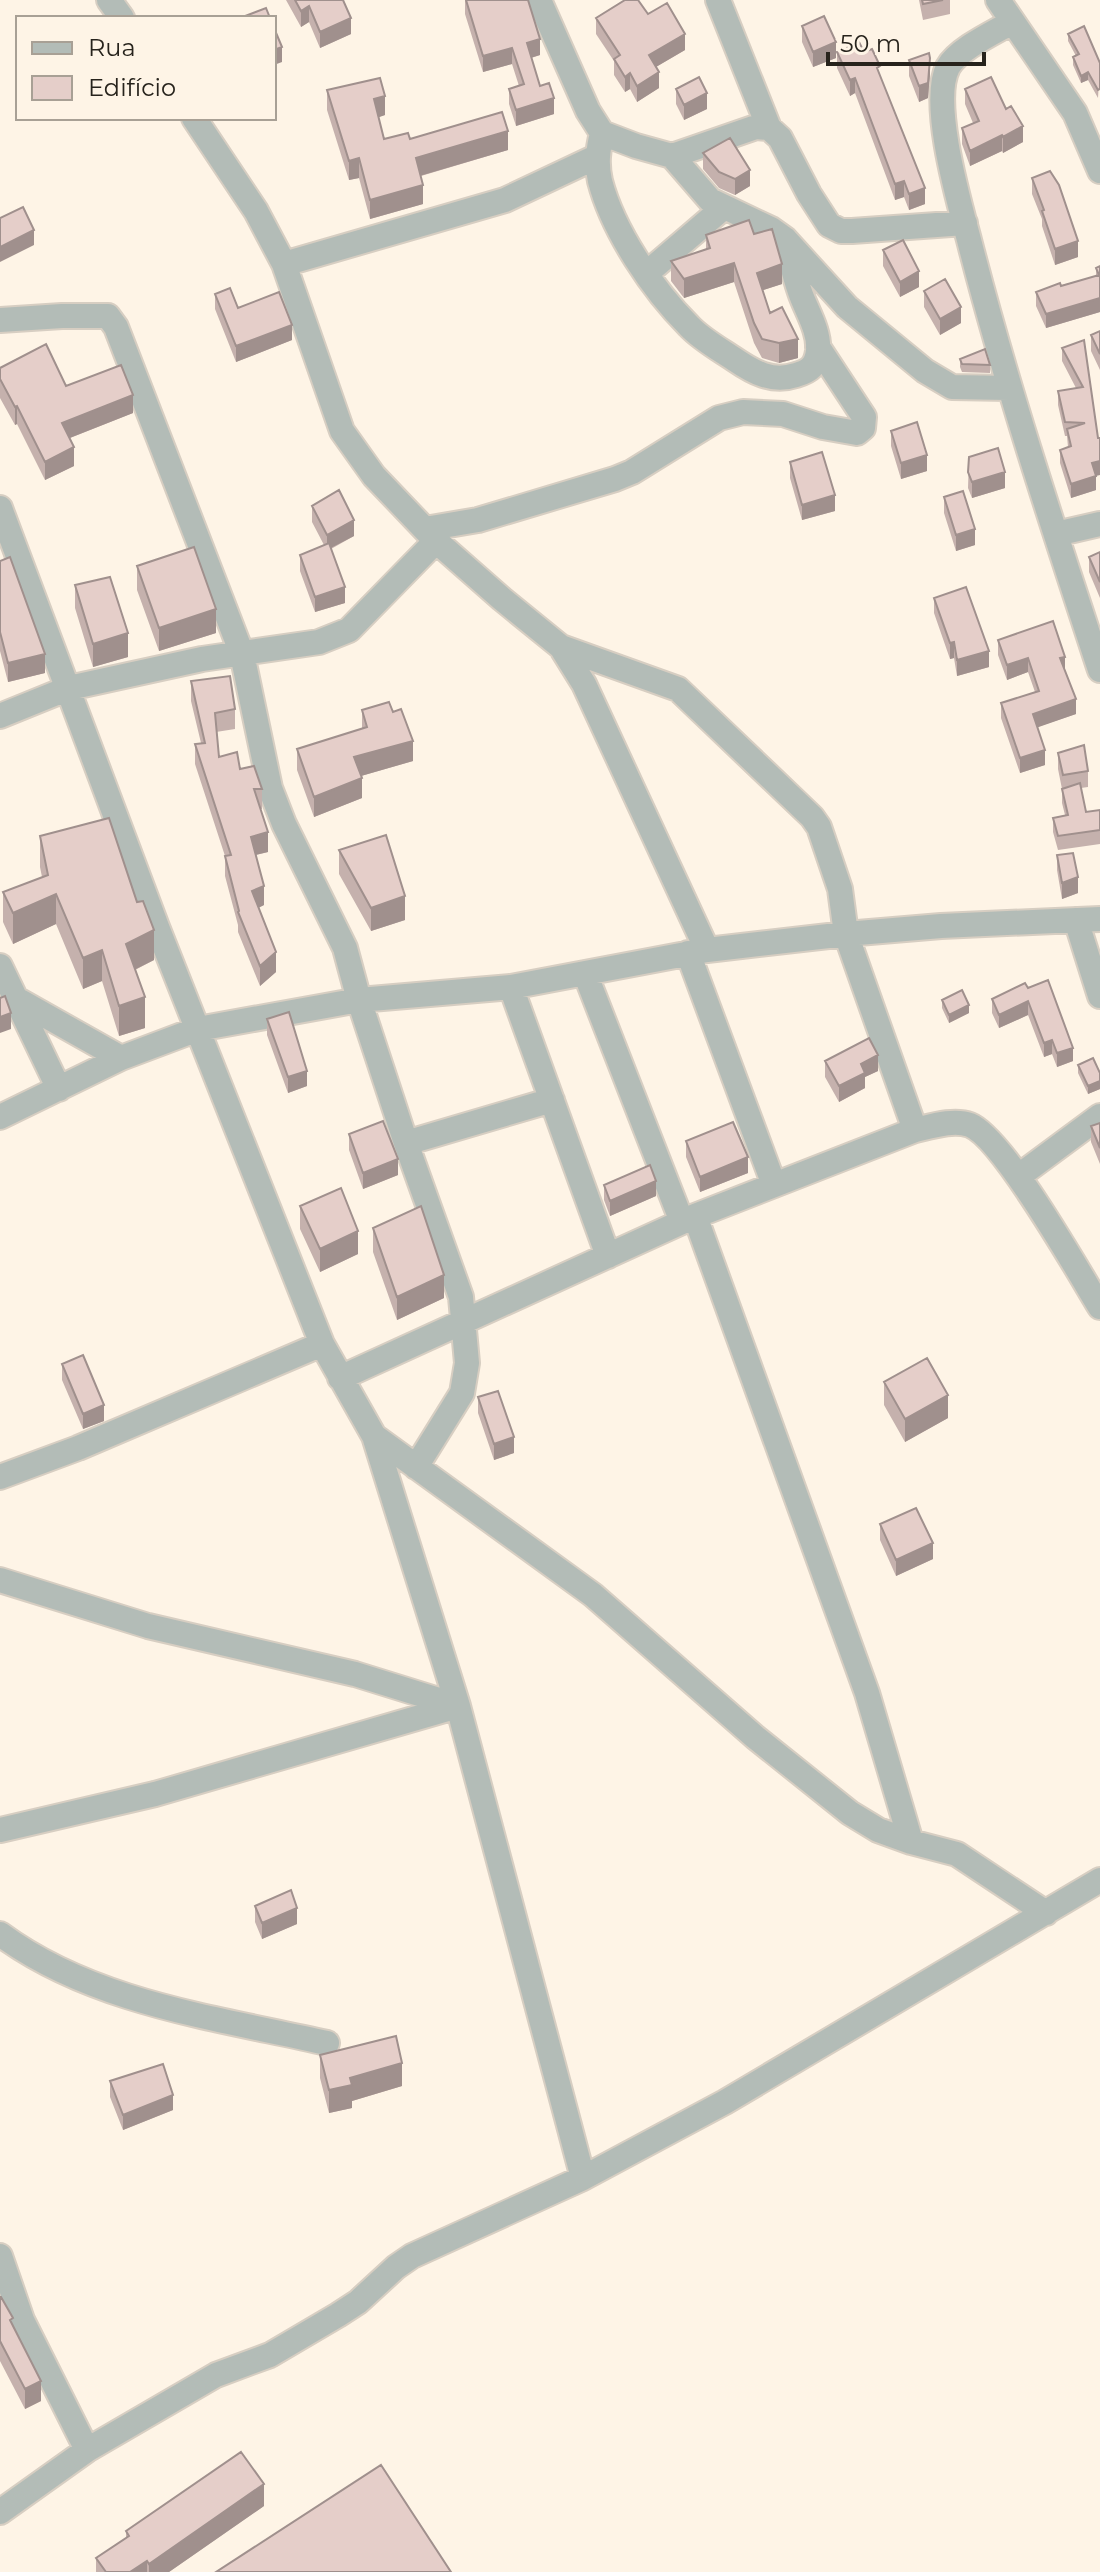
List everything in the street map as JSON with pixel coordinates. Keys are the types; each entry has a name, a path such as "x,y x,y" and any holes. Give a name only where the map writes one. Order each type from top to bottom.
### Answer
{"street":[{"path":"540,0 588,111 602,133 672,156 710,200 771,229 785,239 847,307 925,371 952,387 1009,388"},
{"path":"718,0 769,128 780,138 829,225 841,231 852,231 965,223"},
{"path":"998,0 1075,113 1100,171"},
{"path":"1012,22 962,52 948,67 943,119 965,223 1009,388 1100,670"},
{"path":"1075,113 1100,115"},
{"path":"195,120 256,211 284,264 342,431 374,476 430,535 561,647 584,684 697,952 774,1185"},
{"path":"672,156 756,127 769,128"},
{"path":"602,133 596,157 601,184 620,232 647,273 691,329 749,369 773,379 808,371 815,365 818,347"},
{"path":"284,264 505,200 596,157"},
{"path":"647,273 723,208"},
{"path":"0,716 69,688 202,659 319,642 349,630 430,535 615,479 632,472 719,418 743,412 783,414 823,427 857,433 863,428 864,417 818,347 785,239"},
{"path":"0,320 108,316 116,327 242,654 270,788 284,824 345,948 406,1143 461,1297 467,1363 462,1393 416,1467"},
{"path":"0,508 198,1029 322,1344 374,1436 458,1706 583,2178"},
{"path":"1056,534 1100,524"},
{"path":"561,647 678,689 801,806 819,827 840,889 846,934 915,1130"},
{"path":"0,1117 121,1058 198,1029 359,1000 511,987 697,952 846,934 941,926 1088,920 1100,996"},
{"path":"0,966 59,1089"},
{"path":"585,973 689,1219 809,1525 867,1693 911,1842"},
{"path":"511,987 608,1256"},
{"path":"18,1000 121,1058"},
{"path":"406,1143 552,1100"},
{"path":"1019,1176 1100,1116"},
{"path":"340,1378 689,1219 915,1130 941,1124 965,1123 975,1127 1019,1176 1100,1307"},
{"path":"0,1477 78,1448 322,1344"},
{"path":"374,1436 593,1595 755,1737 850,1813 878,1830 957,1854 1046,1913"},
{"path":"0,1580 148,1626 355,1674 458,1706"},
{"path":"0,1830 155,1794 458,1706"},
{"path":"0,2512 87,2450 216,2375 270,2355 358,2302 396,2267 431,2246 583,2178 725,2102 1100,1880"},
{"path":"0,1934 63,1972 140,2000 327,2043"},
{"path":"0,2256 22,2320 87,2450"}],"building":[{"path":"295,0 343,0 351,18 320,32 309,6 301,11"},
{"path":"466,0 528,0 540,39 527,43 540,86 549,83 554,98 516,110 509,89 524,84 512,48 483,56"},
{"path":"625,0 638,0 648,14 667,3 685,34 649,55 659,72 637,86 630,73 625,77 614,59 620,55 596,18"},
{"path":"922,0 943,0 923,4"},
{"path":"266,8 269,16 245,16"},
{"path":"824,16 836,42 813,52 802,26"},
{"path":"1084,26 1100,63 1098,90 1088,72 1081,76 1073,57 1079,54 1068,34"},
{"path":"276,33 282,47 276,49"},
{"path":"859,42 864,52 872,49 880,66 877,68 925,188 909,194 904,181 895,184 855,78 850,80 837,52"},
{"path":"929,53 928,83 919,86 909,60"},
{"path":"699,77 707,93 684,105 676,89"},
{"path":"991,77 1006,109 1011,106 1023,126 970,151 962,128 979,121 965,89"},
{"path":"380,78 385,96 374,99 384,139 408,133 410,139 502,112 508,131 416,158 423,185 370,200 359,158 349,161 327,90"},
{"path":"730,138 750,170 735,179 719,172 703,153"},
{"path":"1050,171 1059,185 1078,241 1055,249 1032,178"},
{"path":"23,207 34,230 0,247 0,218"},
{"path":"749,220 754,234 772,229 782,264 757,273 770,313 782,307 798,339 779,343 762,339 734,263 684,279 671,261 710,248 706,235"},
{"path":"903,240 919,271 900,282 883,250"},
{"path":"1100,266 1100,298 1046,314 1036,292 1060,283 1061,286 1099,275 1096,268"},
{"path":"945,279 961,307 940,319 924,291"},
{"path":"230,288 238,308 279,292 292,325 236,346 215,294"},
{"path":"1100,331 1100,354 1091,335"},
{"path":"1084,340 1100,438 1100,461 1092,463 1096,476 1071,484 1060,450 1071,446 1067,429 1085,423 1065,422 1058,391 1083,387 1062,348"},
{"path":"46,344 66,386 121,365 133,395 62,423 74,447 45,462 0,379 0,368"},
{"path":"985,349 990,365 962,364 960,359"},
{"path":"917,422 927,455 901,463 891,431"},
{"path":"998,448 1005,472 972,482 968,472 969,457"},
{"path":"822,452 835,495 802,505 790,462"},
{"path":"339,490 354,520 327,535 312,506"},
{"path":"963,491 975,529 956,535 944,497"},
{"path":"329,543 345,587 315,597 300,555"},
{"path":"194,547 216,609 159,628 137,566"},
{"path":"1100,552 1100,582 1089,557"},
{"path":"10,557 45,654 8,663 0,632 0,561"},
{"path":"110,577 128,633 93,644 75,585"},
{"path":"966,587 989,651 957,660 954,642 950,643 934,598"},
{"path":"1053,621 1065,657 1060,658 1076,699 1033,714 1045,750 1020,758 1001,703 1039,691 1028,658 1007,665 998,640"},
{"path":"230,676 235,709 215,713 219,757 237,752 240,769 254,766 262,789 254,789 268,832 251,837 264,886 252,891 276,952 260,966 238,912 225,856 231,855 195,744 205,743 191,681"},
{"path":"389,702 393,712 401,709 413,741 354,757 362,778 314,797 297,749 367,727 362,710"},
{"path":"1084,745 1088,771 1063,775 1058,753"},
{"path":"1080,783 1086,812 1100,810 1100,830 1058,836 1053,818 1068,815 1062,789"},
{"path":"109,818 137,902 143,901 154,930 126,944 145,997 119,1006 102,950 83,958 56,894 13,913 3,892 48,875 40,836"},
{"path":"386,835 405,896 371,908 339,850"},
{"path":"1073,853 1078,877 1062,883 1057,855"},
{"path":"1048,980 1073,1048 1057,1053 1052,1040 1044,1043 1028,1001 999,1015 992,999 1025,983 1028,988"},
{"path":"962,990 969,1005 949,1015 942,1000"},
{"path":"5,996 11,1013 0,1017 0,998"},
{"path":"289,1012 307,1071 288,1077 267,1019"},
{"path":"869,1038 878,1055 861,1064 865,1073 839,1086 825,1061"},
{"path":"1093,1058 1100,1081 1088,1086 1078,1065"},
{"path":"383,1121 398,1159 363,1173 349,1134"},
{"path":"733,1122 748,1157 700,1177 686,1141"},
{"path":"1100,1123 1100,1148 1091,1126"},
{"path":"650,1165 656,1181 610,1201 604,1185"},
{"path":"341,1188 358,1231 320,1249 300,1206"},
{"path":"421,1206 444,1275 397,1297 373,1228"},
{"path":"83,1355 104,1405 83,1414 62,1364"},
{"path":"927,1358 948,1395 905,1419 884,1382"},
{"path":"498,1391 514,1437 494,1444 478,1397"},
{"path":"916,1508 933,1543 896,1560 880,1524"},
{"path":"291,1890 297,1908 262,1923 255,1906"},
{"path":"396,2036 402,2063 350,2078 352,2085 329,2090 320,2055"},
{"path":"163,2064 173,2095 123,2115 110,2081"},
{"path":"0,2297 13,2318 10,2320 41,2381 25,2389 0,2341"},
{"path":"241,2452 264,2484 149,2564 147,2561 130,2572 106,2572 96,2558 129,2536 126,2531"},
{"path":"381,2465 451,2572 216,2572"}]}
